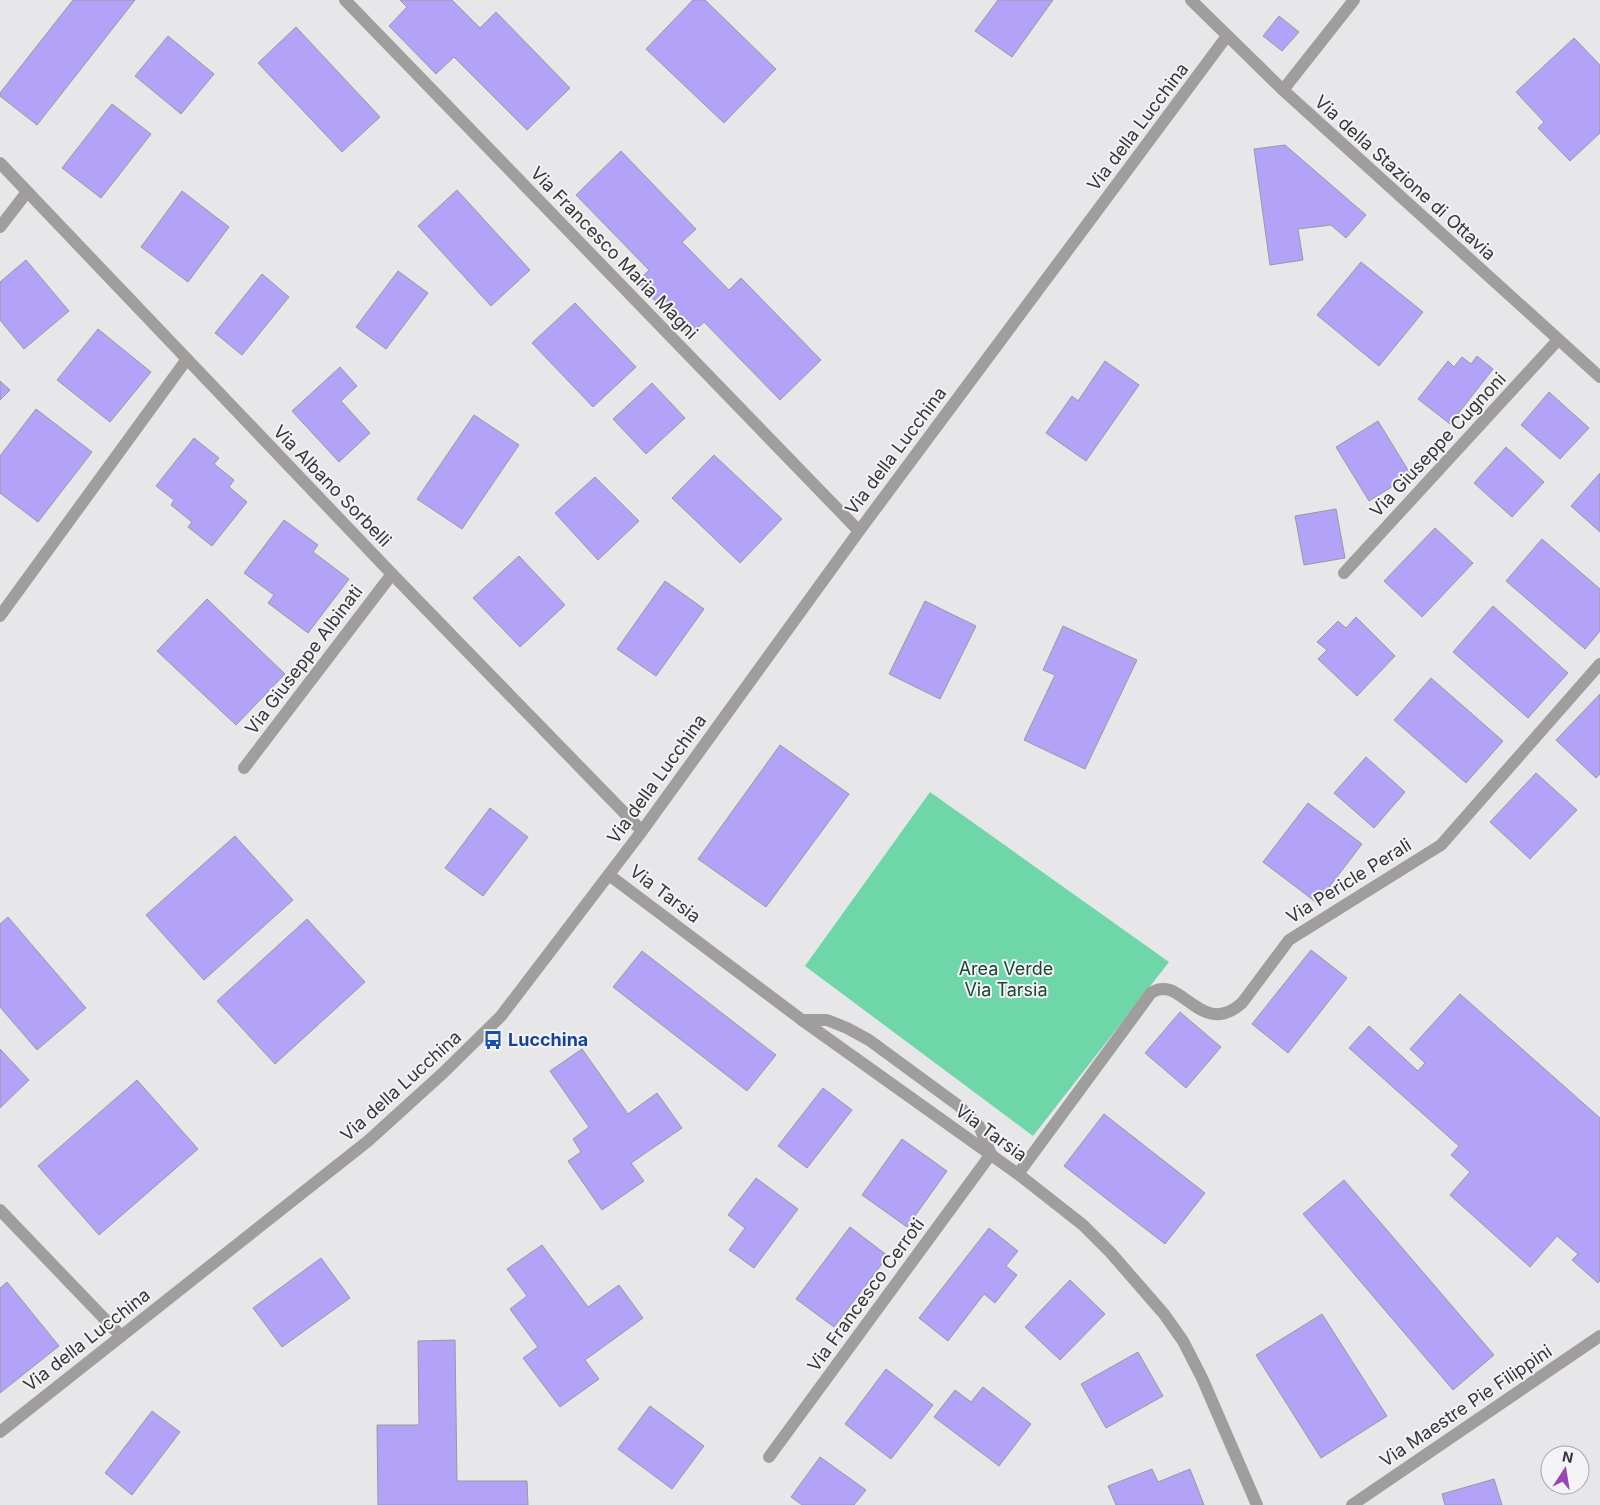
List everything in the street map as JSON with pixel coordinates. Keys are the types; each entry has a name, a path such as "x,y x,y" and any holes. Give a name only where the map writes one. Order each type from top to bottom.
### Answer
{"street":[{"name":"Via Francesco Maria Magni","path":"345,0 859,531"},
{"name":"Via della Stazione di Ottavia","path":"1191,0 1283,90 1600,377"},
{"path":"1283,90 1354,0"},
{"name":"Via della Lucchina","path":"0,1432 368,1141 450,1068 507,1009 642,831 859,531 1227,36"},
{"name":"Via Albano Sorbelli","path":"0,163 392,574 642,831"},
{"path":"0,227 27,192"},
{"name":"Via Giuseppe Cugnoni","path":"1344,573 1558,340"},
{"path":"0,616 186,359"},
{"name":"Via Giuseppe Albinati","path":"244,768 392,574"},
{"name":"Via Pericle Perali","path":"1018,1174 1151,993 1158,989 1170,990 1201,1010 1217,1015 1229,1012 1237,1007 1289,940 1441,845 1600,664"},
{"name":"Via Tarsia","path":"609,874 802,1020 991,1154 1083,1225 1110,1252 1175,1328 1202,1378 1257,1505"},
{"path":"802,1020 827,1020 848,1028 869,1040 959,1106 979,1126 991,1154"},
{"name":"Via Francesco Cerroti","path":"769,1457 991,1154"},
{"path":"0,1210 121,1336"},
{"name":"Via Maestre Pie Filippini","path":"1352,1505 1600,1336"}],"green space":[{"name":"Area Verde Via Tarsia","path":"930,792 1169,962 1033,1136 805,966"}],"building":[{"path":"73,0 135,0 37,125 0,96 0,93"},
{"path":"400,0 452,0 480,28 496,12 570,88 527,130 454,57 436,74 389,26 407,7"},
{"path":"693,0 705,0 776,69 724,123 646,49"},
{"path":"998,0 1053,0 1012,57 975,31"},
{"path":"1279,16 1299,32 1282,51 1263,36"},
{"path":"296,27 380,117 342,152 258,63"},
{"path":"168,36 214,74 181,114 135,76"},
{"path":"1574,38 1600,65 1600,133 1570,161 1538,128 1544,122 1516,92"},
{"path":"112,104 151,134 101,198 62,168"},
{"path":"1285,145 1366,215 1346,238 1331,225 1298,229 1303,260 1270,265 1254,149"},
{"path":"621,151 696,229 682,242 729,290 741,278 821,360 780,400 704,322 689,336 637,282 649,270 576,195"},
{"path":"457,190 530,270 491,306 418,226"},
{"path":"182,191 229,227 188,282 141,247"},
{"path":"26,260 69,311 24,349 0,320 0,282"},
{"path":"1361,262 1423,312 1379,366 1317,315"},
{"path":"398,271 428,293 386,349 356,327"},
{"path":"262,274 289,297 242,355 215,333"},
{"path":"575,303 636,367 593,407 532,343"},
{"path":"98,329 151,372 110,422 57,380"},
{"path":"1477,356 1493,369 1450,424 1418,399 1448,361 1454,367 1462,357 1471,364"},
{"path":"1105,361 1139,385 1086,461 1046,433 1072,396 1078,401"},
{"path":"340,367 357,386 341,401 370,433 339,462 292,411"},
{"path":"0,381 10,390 0,400"},
{"path":"652,383 685,418 646,454 613,419"},
{"path":"1549,392 1589,428 1560,459 1521,425"},
{"path":"36,409 92,452 38,522 0,493 0,456"},
{"path":"474,415 519,445 462,529 417,499"},
{"path":"1378,421 1411,475 1369,501 1336,447"},
{"path":"194,438 219,458 214,464 234,480 229,487 247,502 212,546 188,527 192,522 171,505 174,500 156,486"},
{"path":"1506,447 1544,482 1512,517 1474,483"},
{"path":"714,455 782,519 740,563 672,498"},
{"path":"1600,473 1600,532 1571,506"},
{"path":"595,477 639,521 598,560 555,513"},
{"path":"1336,509 1345,558 1304,565 1295,516"},
{"path":"284,520 318,545 313,552 349,579 308,633 268,603 274,595 244,573"},
{"path":"1435,528 1473,563 1422,617 1384,581"},
{"path":"1542,539 1600,589 1600,631 1585,649 1506,581"},
{"path":"519,556 565,605 520,647 473,598"},
{"path":"665,581 704,609 656,676 617,649"},
{"path":"207,599 285,674 236,725 157,651"},
{"path":"925,601 976,626 940,699 889,674"},
{"path":"1493,606 1568,673 1528,718 1453,652"},
{"path":"1356,617 1395,656 1357,696 1318,659 1327,650 1317,642 1338,621 1346,628"},
{"path":"1063,626 1137,660 1085,769 1024,740 1055,675 1043,670"},
{"path":"1431,678 1503,741 1466,783 1394,720"},
{"path":"1600,694 1600,774 1596,778 1556,740"},
{"path":"780,745 849,794 766,907 698,859"},
{"path":"1366,757 1405,792 1374,828 1334,793"},
{"path":"1536,773 1577,810 1530,859 1490,822"},
{"path":"1308,803 1362,844 1317,903 1263,862"},
{"path":"490,808 528,837 483,896 445,868"},
{"path":"235,836 293,900 204,980 146,915"},
{"path":"8,917 86,1008 37,1050 0,1007 0,924"},
{"path":"307,919 365,982 275,1064 217,1001"},
{"path":"1311,950 1347,978 1288,1053 1252,1024"},
{"path":"642,951 776,1055 747,1091 613,987"},
{"path":"1460,994 1600,1118 1600,1280 1598,1283 1572,1260 1578,1254 1557,1236 1530,1267 1450,1195 1470,1172 1451,1155 1459,1146 1349,1048 1369,1026 1418,1071 1425,1063 1410,1049"},
{"path":"1180,1012 1221,1047 1186,1088 1145,1053"},
{"path":"0,1049 29,1080 0,1108"},
{"path":"582,1049 628,1114 657,1093 682,1128 631,1163 644,1181 602,1210 568,1161 581,1152 573,1139 589,1127 550,1071"},
{"path":"137,1080 198,1149 99,1235 38,1166"},
{"path":"823,1088 852,1110 807,1168 778,1146"},
{"path":"1104,1114 1205,1193 1165,1244 1064,1166"},
{"path":"902,1139 947,1171 907,1227 862,1195"},
{"path":"756,1178 798,1209 754,1268 729,1250 745,1228 728,1215"},
{"path":"1344,1180 1494,1355 1453,1390 1303,1214"},
{"path":"850,1227 888,1256 834,1327 796,1299"},
{"path":"989,1228 1018,1251 1006,1266 1017,1275 995,1303 984,1294 948,1341 919,1318"},
{"path":"542,1245 588,1307 619,1285 643,1318 585,1360 599,1379 560,1407 523,1358 538,1347 510,1309 527,1296 507,1269"},
{"path":"321,1258 350,1298 282,1347 253,1308"},
{"path":"1070,1280 1105,1314 1060,1360 1025,1327"},
{"path":"7,1282 59,1346 0,1393 0,1288"},
{"path":"1322,1314 1387,1416 1321,1458 1256,1355"},
{"path":"455,1340 457,1481 527,1481 528,1505 378,1505 377,1425 419,1425 418,1341"},
{"path":"1138,1352 1163,1396 1106,1428 1081,1384"},
{"path":"886,1369 933,1405 891,1459 845,1424"},
{"path":"983,1387 1031,1424 999,1466 934,1417 955,1390 971,1402"},
{"path":"650,1406 704,1446 672,1489 618,1449"},
{"path":"152,1411 180,1432 132,1495 105,1473"},
{"path":"820,1457 866,1490 854,1505 802,1505 791,1497"},
{"path":"1152,1469 1158,1482 1190,1469 1204,1505 1116,1505 1108,1486"},
{"path":"1494,1479 1502,1505 1445,1505 1442,1494"}],"place":[{"name":"Lucchina","path":"493,1040"}]}
